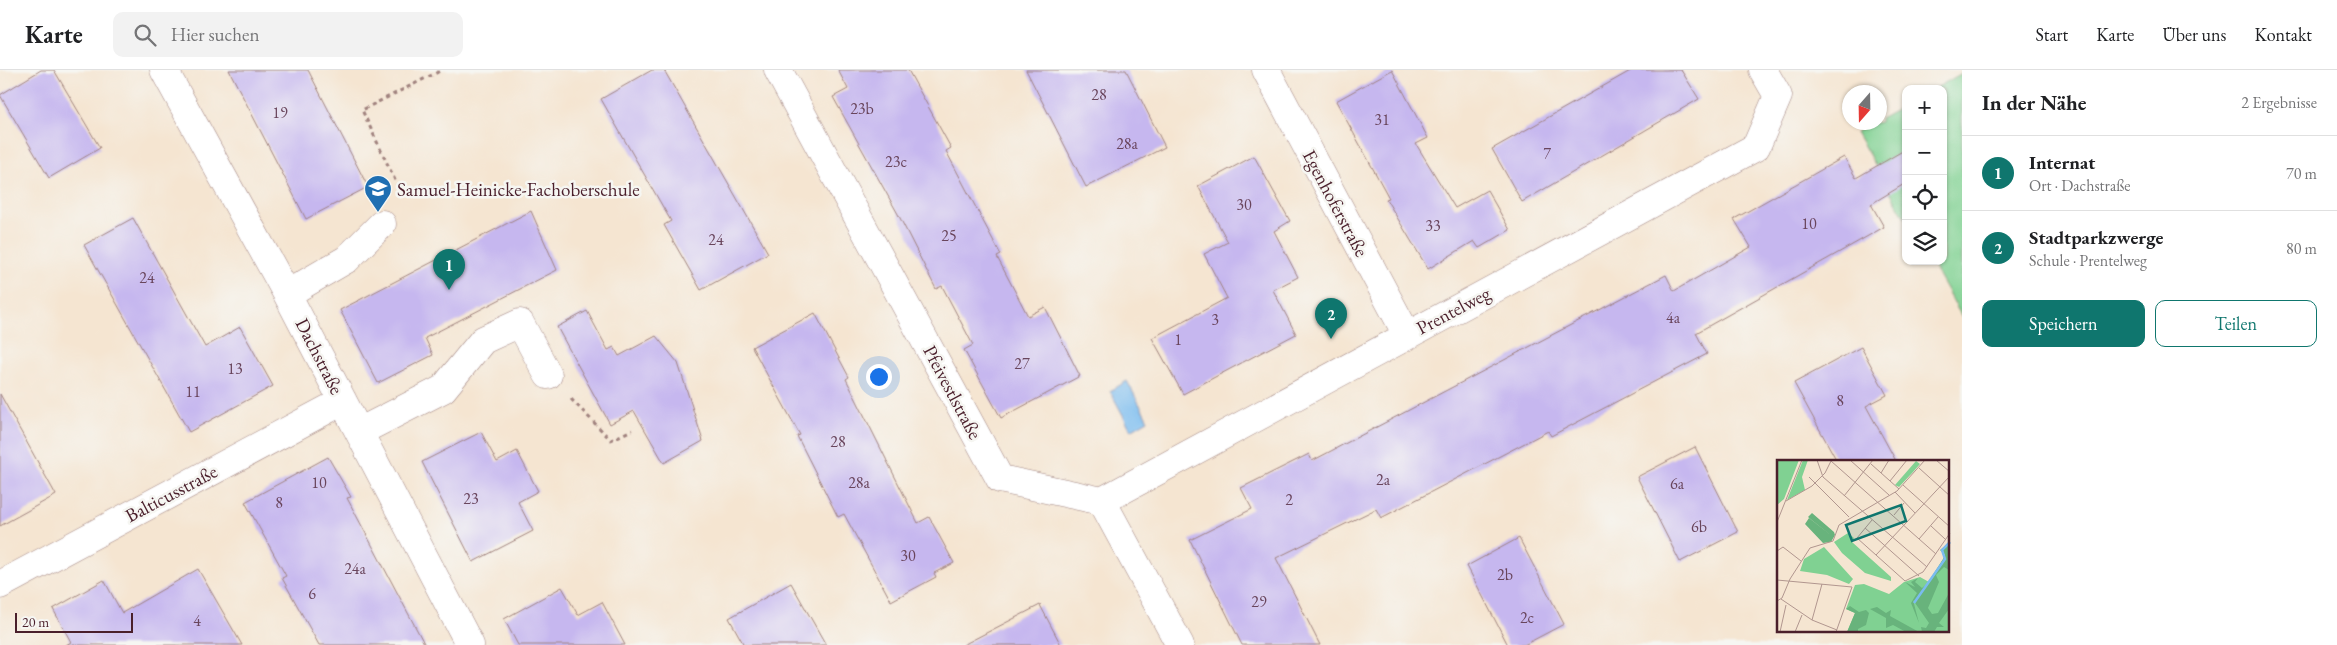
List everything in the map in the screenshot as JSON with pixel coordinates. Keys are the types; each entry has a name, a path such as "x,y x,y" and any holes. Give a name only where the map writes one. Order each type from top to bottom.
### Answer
{"street":[{"name":"Dachstraße","path":"164,70 287,294 470,645"},
{"name":"Pfeivestlstraße","path":"778,70 1000,479 1102,501"},
{"name":"Egenhoferstraße","path":"1266,70 1407,335"},
{"name":"Prentelweg","path":"1102,501 1756,147 1778,96 1763,70"},
{"path":"287,294 347,259 382,224"},
{"path":"359,432 443,389 483,340 520,322 548,375"},
{"name":"Balticusstraße","path":"0,585 343,401"},
{"path":"1102,501 1180,645"}],"path":[{"path":"382,224 396,214 403,198 362,110 442,70"},
{"path":"548,375 612,440 632,430"}],"green space":[{"path":"1962,73 1962,317 1932,265 1947,265 1947,85 1941,85"},
{"path":"1902,107 1902,212 1856,132 1860,130 1887,130 1887,115"}],"water":[{"path":"1127,381 1148,420 1131,430 1110,391"}],"building":[{"path":"41,70 54,70 100,148 49,178 0,95"},
{"path":"229,70 308,70 368,187 306,219"},
{"path":"652,70 664,70 768,253 701,290 664,225 671,221 601,99"},
{"path":"838,70 908,70 951,148 946,151 1001,255 997,257 1028,316 1045,307 1080,376 1001,418 964,350 973,345 942,286 936,289 898,214 833,97 848,89"},
{"path":"1026,70 1126,70 1165,147 1086,187"},
{"path":"1392,70 1428,138 1416,144 1455,208 1487,190 1510,230 1479,248 1474,241 1428,269 1386,199 1389,198 1336,101"},
{"path":"1632,70 1681,70 1699,99 1522,202 1492,149"},
{"path":"1902,151 1902,185 1871,204 1884,227 1696,333 1707,354 1551,436 1548,431 1381,518 1376,509 1276,558 1320,645 1242,645 1190,540 1252,509 1241,488 1309,454 1312,461 1666,275 1674,291 1751,247 1734,219 1844,157 1856,178"},
{"path":"1254,156 1290,221 1274,231 1298,277 1273,290 1296,334 1183,394 1152,338 1227,298 1204,254 1228,242 1198,186"},
{"path":"531,211 557,270 425,338 433,355 378,383 340,310"},
{"path":"133,218 205,347 240,327 273,386 189,432 84,245"},
{"path":"587,311 608,350 614,347 619,356 656,336 678,363 703,441 664,463 634,411 610,424 557,327"},
{"path":"815,313 849,377 846,379 918,523 929,517 954,563 934,573 936,577 891,601 844,514 838,517 797,436 800,435 752,347"},
{"path":"1861,347 1887,395 1866,406 1895,460 1836,460 1794,383"},
{"path":"0,394 56,495 0,526"},
{"path":"481,432 497,462 517,451 538,491 518,502 533,531 473,562 422,462"},
{"path":"1695,447 1738,532 1680,562 1637,477"},
{"path":"328,457 351,497 347,498 425,645 319,645 282,578 286,576 245,502"},
{"path":"1519,538 1564,624 1524,645 1508,645 1467,566"},
{"path":"198,569 242,645 66,645 71,642 53,609 104,580 122,613"},
{"path":"791,583 826,645 744,645 729,618"},
{"path":"562,587 578,615 602,602 625,645 518,645 504,619"},
{"path":"1040,605 1061,645 963,645"}],"place":[{"name":"Samuel-Heinicke-Fachoberschule","path":"378,213"},
{"name":"Internat","path":"449,290"},
{"name":"Stadtparkzwerge","path":"1331,339"}]}
